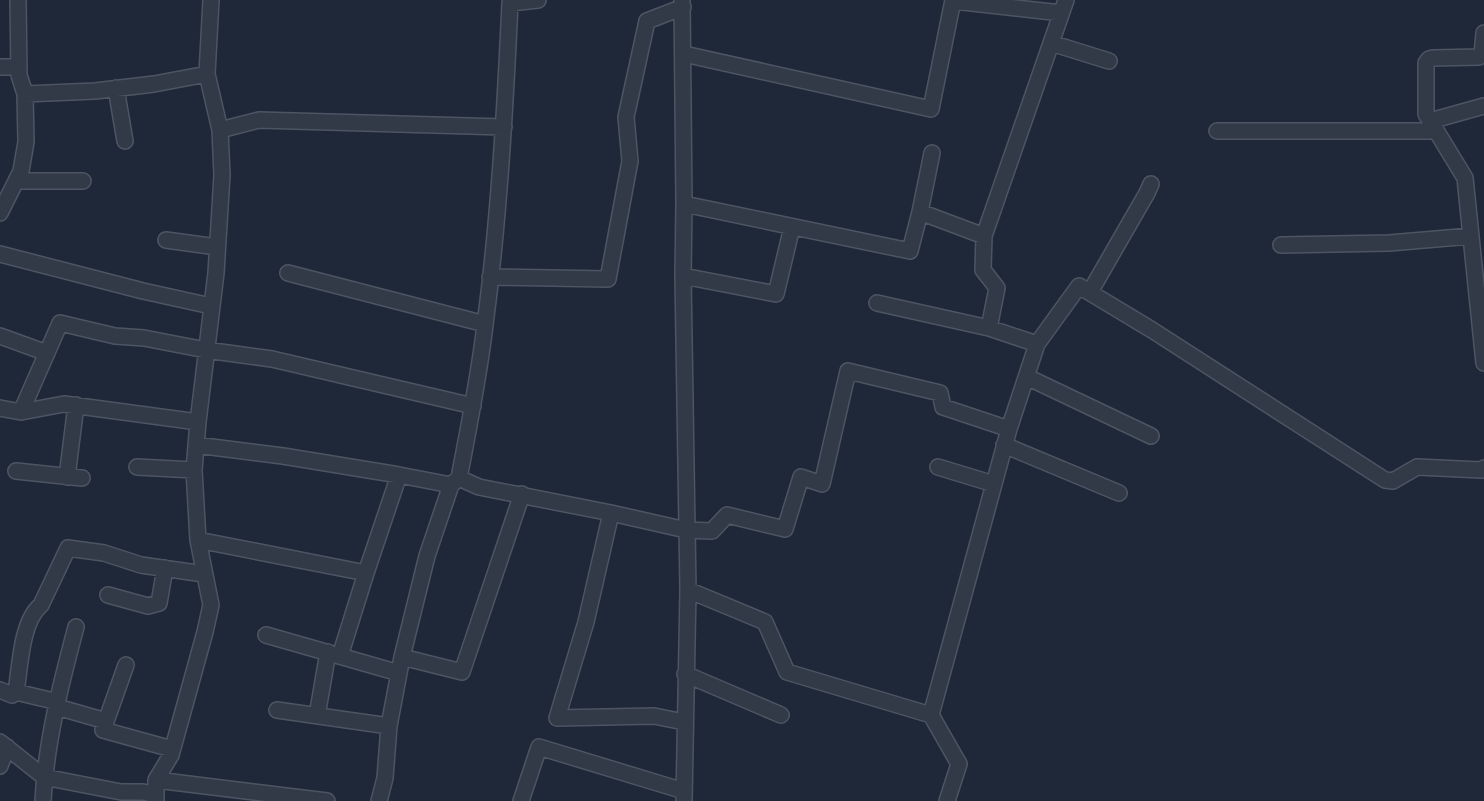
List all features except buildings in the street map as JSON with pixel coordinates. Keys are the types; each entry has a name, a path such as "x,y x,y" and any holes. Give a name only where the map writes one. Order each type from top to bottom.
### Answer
{"street":[{"path":"0,213 21,171 26,142 25,94 19,75 18,0"},
{"path":"156,792 172,750 211,605 198,540 194,470 217,247 222,175 220,130 207,74 211,0"},
{"path":"379,801 385,778 388,726 402,657 427,556 455,482 473,406 485,324 504,127 510,4 538,0"},
{"path":"684,54 931,109 954,0 1064,7 984,236 983,270 997,288 989,328"},
{"path":"490,277 608,279 630,161 626,117 647,22 682,3 684,54 683,276 688,590 684,796 540,747 521,801"},
{"path":"1484,34 1482,55 1478,57 1434,58 1429,59 1426,63 1426,114 1465,178 1484,363"},
{"path":"1051,43 1109,61"},
{"path":"0,67 19,67"},
{"path":"25,94 154,84 207,74"},
{"path":"116,88 125,140"},
{"path":"1217,131 1433,126 1484,106"},
{"path":"220,130 259,120 504,127"},
{"path":"684,204 910,251 932,153"},
{"path":"16,181 83,181"},
{"path":"1090,292 1151,184"},
{"path":"920,212 984,236"},
{"path":"683,276 776,294 792,226"},
{"path":"1281,245 1389,243 1471,236"},
{"path":"166,240 217,247"},
{"path":"0,254 143,292 211,306"},
{"path":"288,273 485,324"},
{"path":"931,715 1004,445 1037,344 1079,286 1152,330 1385,480 1393,481 1417,467 1482,470 1484,468"},
{"path":"877,302 989,328 1037,344"},
{"path":"21,412 60,323 115,336 144,338 206,350 272,358 473,406"},
{"path":"0,336 47,353"},
{"path":"196,444 455,482 522,494 686,530 712,531 728,515 785,529 801,477 822,484 848,371 940,393 943,406 1009,429"},
{"path":"1027,377 1151,436"},
{"path":"0,408 21,412 64,404 198,422"},
{"path":"16,471 74,478 76,405"},
{"path":"1004,445 1119,493"},
{"path":"137,467 194,470"},
{"path":"938,467 994,484"},
{"path":"317,716 334,654 366,573 400,475"},
{"path":"402,657 462,672 522,494"},
{"path":"611,513 586,622 557,718 654,716 684,722"},
{"path":"198,540 366,573"},
{"path":"16,692 24,638 35,610 41,604 68,548 104,553 141,565 204,574"},
{"path":"108,595 148,606 159,603 165,568"},
{"path":"688,590 765,622 787,672 931,715 959,764 947,801"},
{"path":"43,801 44,777 58,704 76,627"},
{"path":"266,635 399,673"},
{"path":"126,665 103,730 172,750"},
{"path":"686,674 780,715"},
{"path":"0,690 12,695 16,692 58,704 106,722"},
{"path":"276,710 388,726"},
{"path":"0,766 4,744 44,777 121,792 156,792 327,801"}]}
